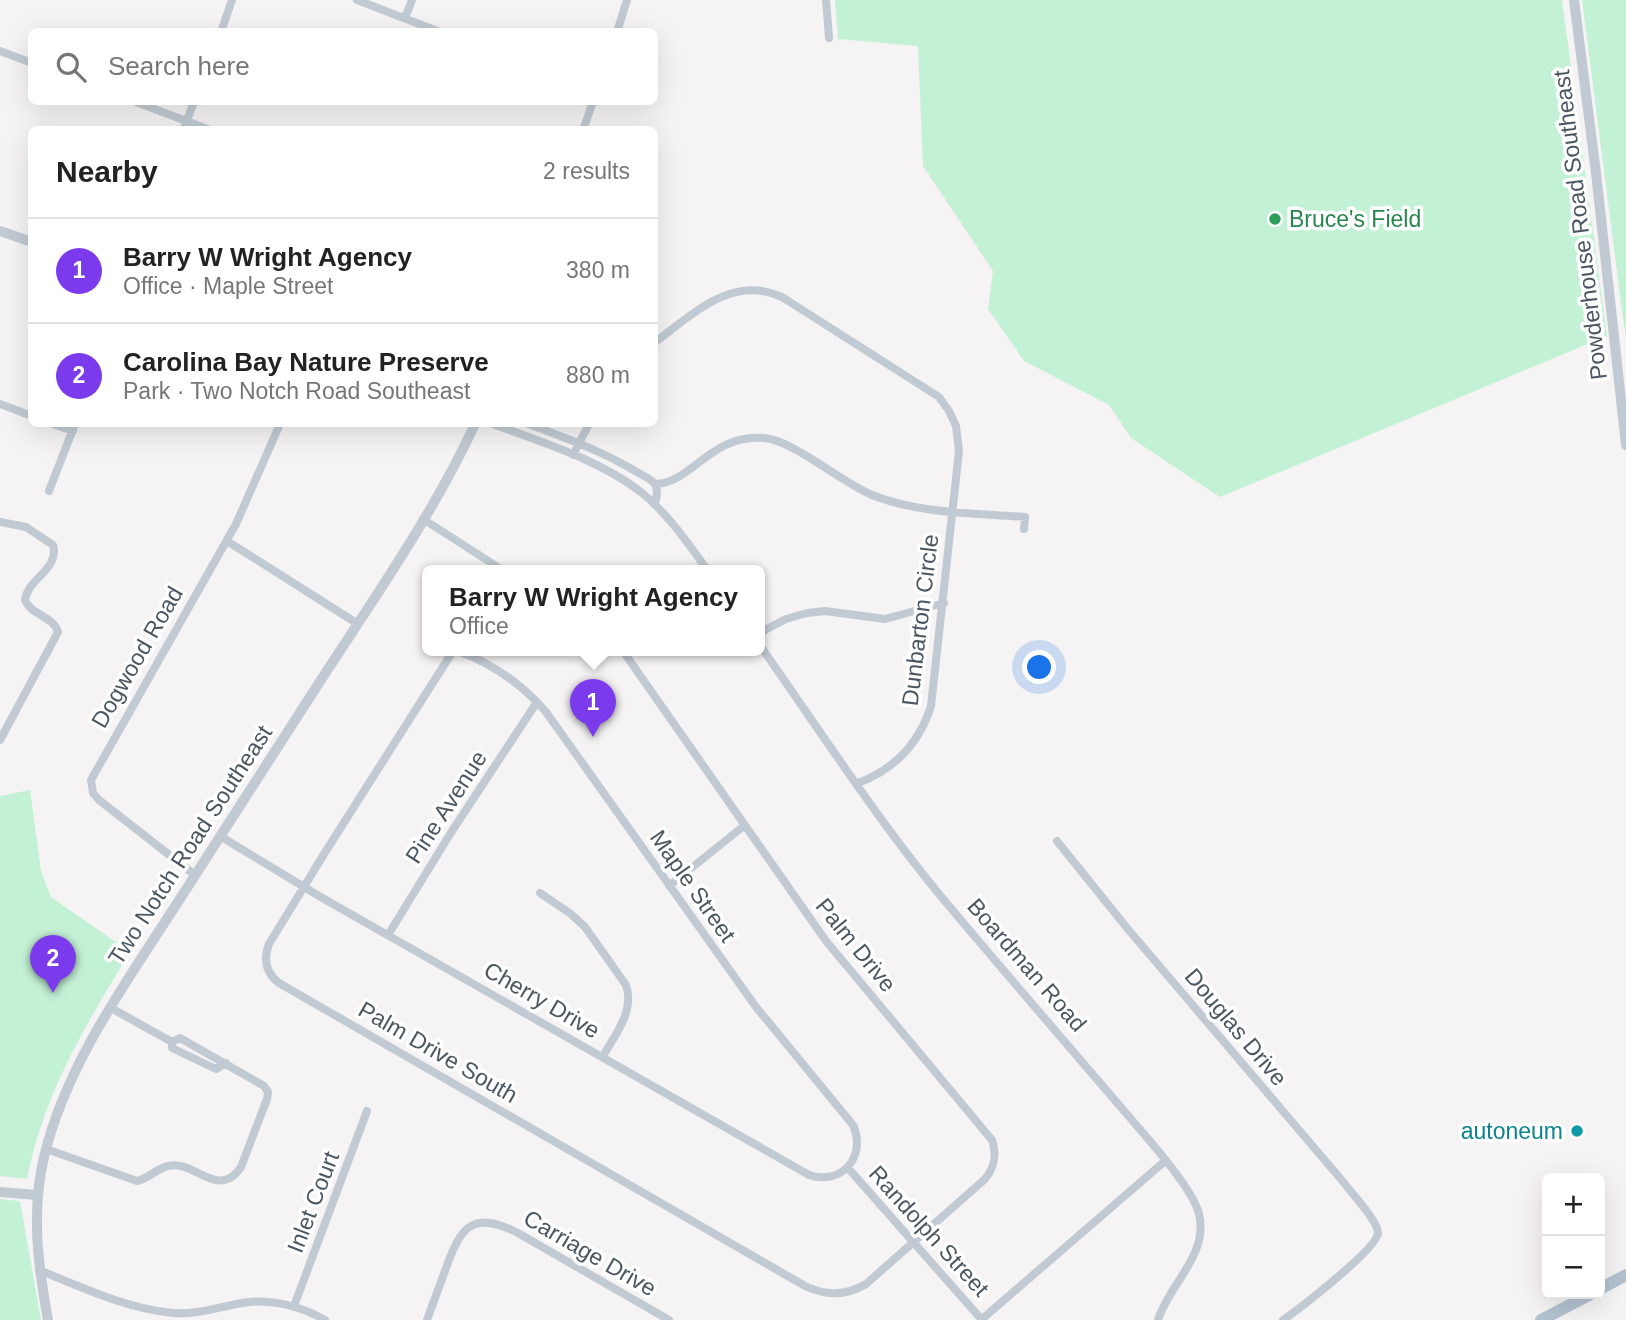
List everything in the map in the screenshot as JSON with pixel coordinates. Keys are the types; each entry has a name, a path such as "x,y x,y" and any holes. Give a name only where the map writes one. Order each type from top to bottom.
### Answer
{"main road":[{"path":"1605,1286 1626,1275"},
{"path":"1541,1320 1581,1299"}],"street":[{"path":"222,28 232,0"},
{"path":"357,0 430,28"},
{"path":"405,18 412,0"},
{"path":"618,28 627,0"},
{"path":"827,0 829,38"},
{"name":"Powderhouse Road Southeast","path":"1574,0 1626,445"},
{"path":"0,51 28,61"},
{"path":"142,105 185,125 193,105"},
{"path":"584,126 592,105"},
{"path":"0,231 28,241"},
{"name":"Dunbarton Circle","path":"658,340 727,293 751,289 767,291 782,297 913,379 944,404 956,426 959,442 953,511 931,706 922,732 908,751 895,763 858,783"},
{"path":"0,404 28,414"},
{"path":"49,491 74,427"},
{"name":"Dogwood Road","path":"195,875 99,800 93,793 91,780 227,541 279,427"},
{"name":"Two Notch Road Southeast","path":"48,1320 39,1270 37,1195 46,1149 67,1091 111,1008 358,624 423,519 473,427"},
{"path":"500,427 615,475 655,505 675,525 704,565"},
{"path":"537,427 580,442 655,484 655,505"},
{"path":"573,456 588,427"},
{"path":"655,484 671,480 721,446 746,438 764,438 787,445 841,479 876,496 905,504 953,511 1025,517 1024,529"},
{"path":"423,519 494,565"},
{"path":"0,522 26,527 53,545 51,563 24,600 30,608 53,623 58,632 0,740"},
{"path":"227,541 358,624"},
{"path":"765,630 807,612 835,612 885,619 944,603"},
{"name":"Boardman Road","path":"765,652 900,844 949,906 1165,1161 1194,1200 1201,1230 1195,1253 1171,1291 1157,1320"},
{"name":"Palm Drive South","path":"453,656 303,887 267,949 267,966 271,975 279,983 812,1289 833,1294 855,1290 866,1284 913,1242"},
{"name":"Maple Street","path":"466,656 502,673 537,702 756,1007 853,1125 858,1148 848,1168"},
{"name":"Palm Drive","path":"627,656 826,941 992,1140 995,1158 989,1174 913,1242"},
{"name":"Pine Avenue","path":"388,934 537,702"},
{"path":"669,886 745,825"},
{"name":"Cherry Drive","path":"220,836 303,887 809,1175 832,1177 848,1168"},
{"name":"Douglas Drive","path":"1057,841 1376,1224 1376,1240 1348,1268 1283,1320"},
{"path":"540,892 578,920 626,985 629,996 626,1014 603,1056"},
{"path":"46,1149 138,1181 149,1178 168,1166 177,1166 217,1181 235,1175 241,1167 263,1111 268,1092 264,1086 180,1038 172,1042 111,1008"},
{"name":"Inlet Court","path":"294,1306 367,1111"},
{"path":"981,1320 1165,1161"},
{"name":"Randolph Street","path":"848,1168 981,1320"},
{"path":"0,1192 37,1195"},
{"name":"Carriage Drive","path":"427,1320 458,1238 472,1226 489,1222 501,1224 518,1233 669,1320"},
{"path":"39,1270 111,1298 169,1313 201,1312 254,1302 294,1306 325,1320"}],"green space":[{"name":"Bruce's Field","path":"835,0 1562,0 1607,336 1220,497 1131,438 1109,405 1024,361 988,309 993,271 923,166 918,46 838,39"},
{"path":"1582,0 1626,0 1626,338 1621,303"},
{"path":"30,790 41,871 51,897 130,952 82,1034 55,1089 34,1148 27,1179 0,1176 0,796"},
{"path":"0,1199 20,1201 41,1320 0,1320"}],"place":[{"name":"Bruce's Field","path":"1275,219"},
{"name":"Barry W Wright Agency","path":"593,737"},
{"name":"Carolina Bay Nature Preserve","path":"53,993"},
{"name":"autoneum","path":"1577,1131"}]}
